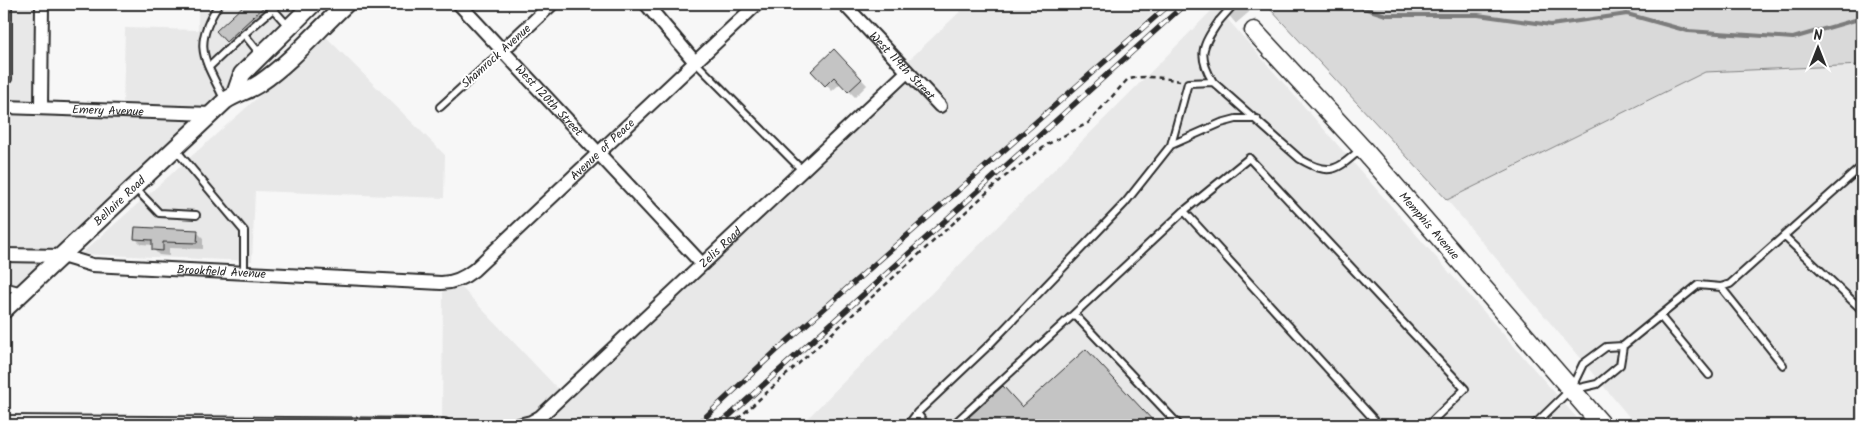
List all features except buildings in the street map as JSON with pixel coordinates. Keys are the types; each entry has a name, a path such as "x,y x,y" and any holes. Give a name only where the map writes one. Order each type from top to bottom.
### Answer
{"main road":[{"name":"Memphis Avenue","path":"1254,30 1362,148 1602,425"}],"street":[{"path":"41,108 42,4"},
{"name":"Bellaire Road","path":"230,98 242,74 260,54 313,4"},
{"name":"Bellaire Road","path":"4,310 212,114 230,98 258,84 277,70 346,4"},
{"name":"West 120th Street","path":"459,4 702,264"},
{"name":"Shamrock Avenue","path":"502,51 552,4"},
{"path":"646,4 695,62"},
{"name":"Avenue of Peace","path":"441,283 454,282 468,275 757,4"},
{"name":"West 119th Street","path":"844,4 940,106"},
{"name":"Zelis Road","path":"525,423 540,416 908,72"},
{"name":"Emery Avenue","path":"4,107 212,114"},
{"name":"Brookfield Avenue","path":"4,255 62,256 92,265 441,283"},
{"path":"4,422 444,425"}],"lane":[{"path":"8,4 8,79"},
{"path":"219,4 208,20 203,39 204,57 230,98"},
{"path":"1234,4 1219,21 1202,55 1204,67 1213,82 1300,159 1316,168 1325,170 1335,169 1362,148"},
{"path":"209,67 272,9 288,27"},
{"path":"244,34 260,54"},
{"name":"Shamrock Avenue","path":"440,107 502,51"},
{"path":"695,62 802,170"},
{"path":"908,425 917,414 989,345 1125,203 1171,145 1188,83 1213,82"},
{"path":"1171,145 1221,122 1236,119 1257,120"},
{"path":"175,148 244,231 244,273"},
{"path":"953,425 1184,211 1249,158 1465,389 1428,425"},
{"path":"1534,425 1571,389 1583,364 1606,347 1623,346 1698,285 1721,287 1730,284 1862,166"},
{"path":"134,187 159,213 196,215"},
{"path":"1184,211 1379,425"},
{"path":"1784,236 1862,310"},
{"path":"4,286 24,291"},
{"path":"1721,287 1783,365"},
{"path":"1074,314 1179,425"},
{"path":"1660,316 1709,375"},
{"path":"1571,389 1597,384 1620,365 1623,346"},
{"path":"917,414 926,425"}],"path":[{"path":"731,425 1003,178 1048,144 1088,122 1127,80 1132,78 1164,78 1188,83"}],"shaded area":[{"path":"4,4 48,4 45,104 123,106 125,28 198,30 198,4 323,4 4,299"},
{"path":"968,4 1163,5 695,425 442,425 443,289 462,288 560,391"},
{"path":"1274,4 1862,4 1862,65 1705,72 1447,200 1270,9"},
{"path":"1216,6 1583,425 801,425"},
{"path":"326,37 445,155 444,198 255,191 252,261 81,254"},
{"path":"1862,65 1862,425 1636,425 1447,200 1705,72"}],"waterway":[{"path":"1351,4 1386,15 1478,15 1551,25 1627,14 1688,31 1793,38 1862,18"}],"tunnel":[{"path":"1231,4 1254,31"}],"railway":[{"path":"697,425 776,351 1170,4"},
{"path":"719,425 1185,4"}]}
